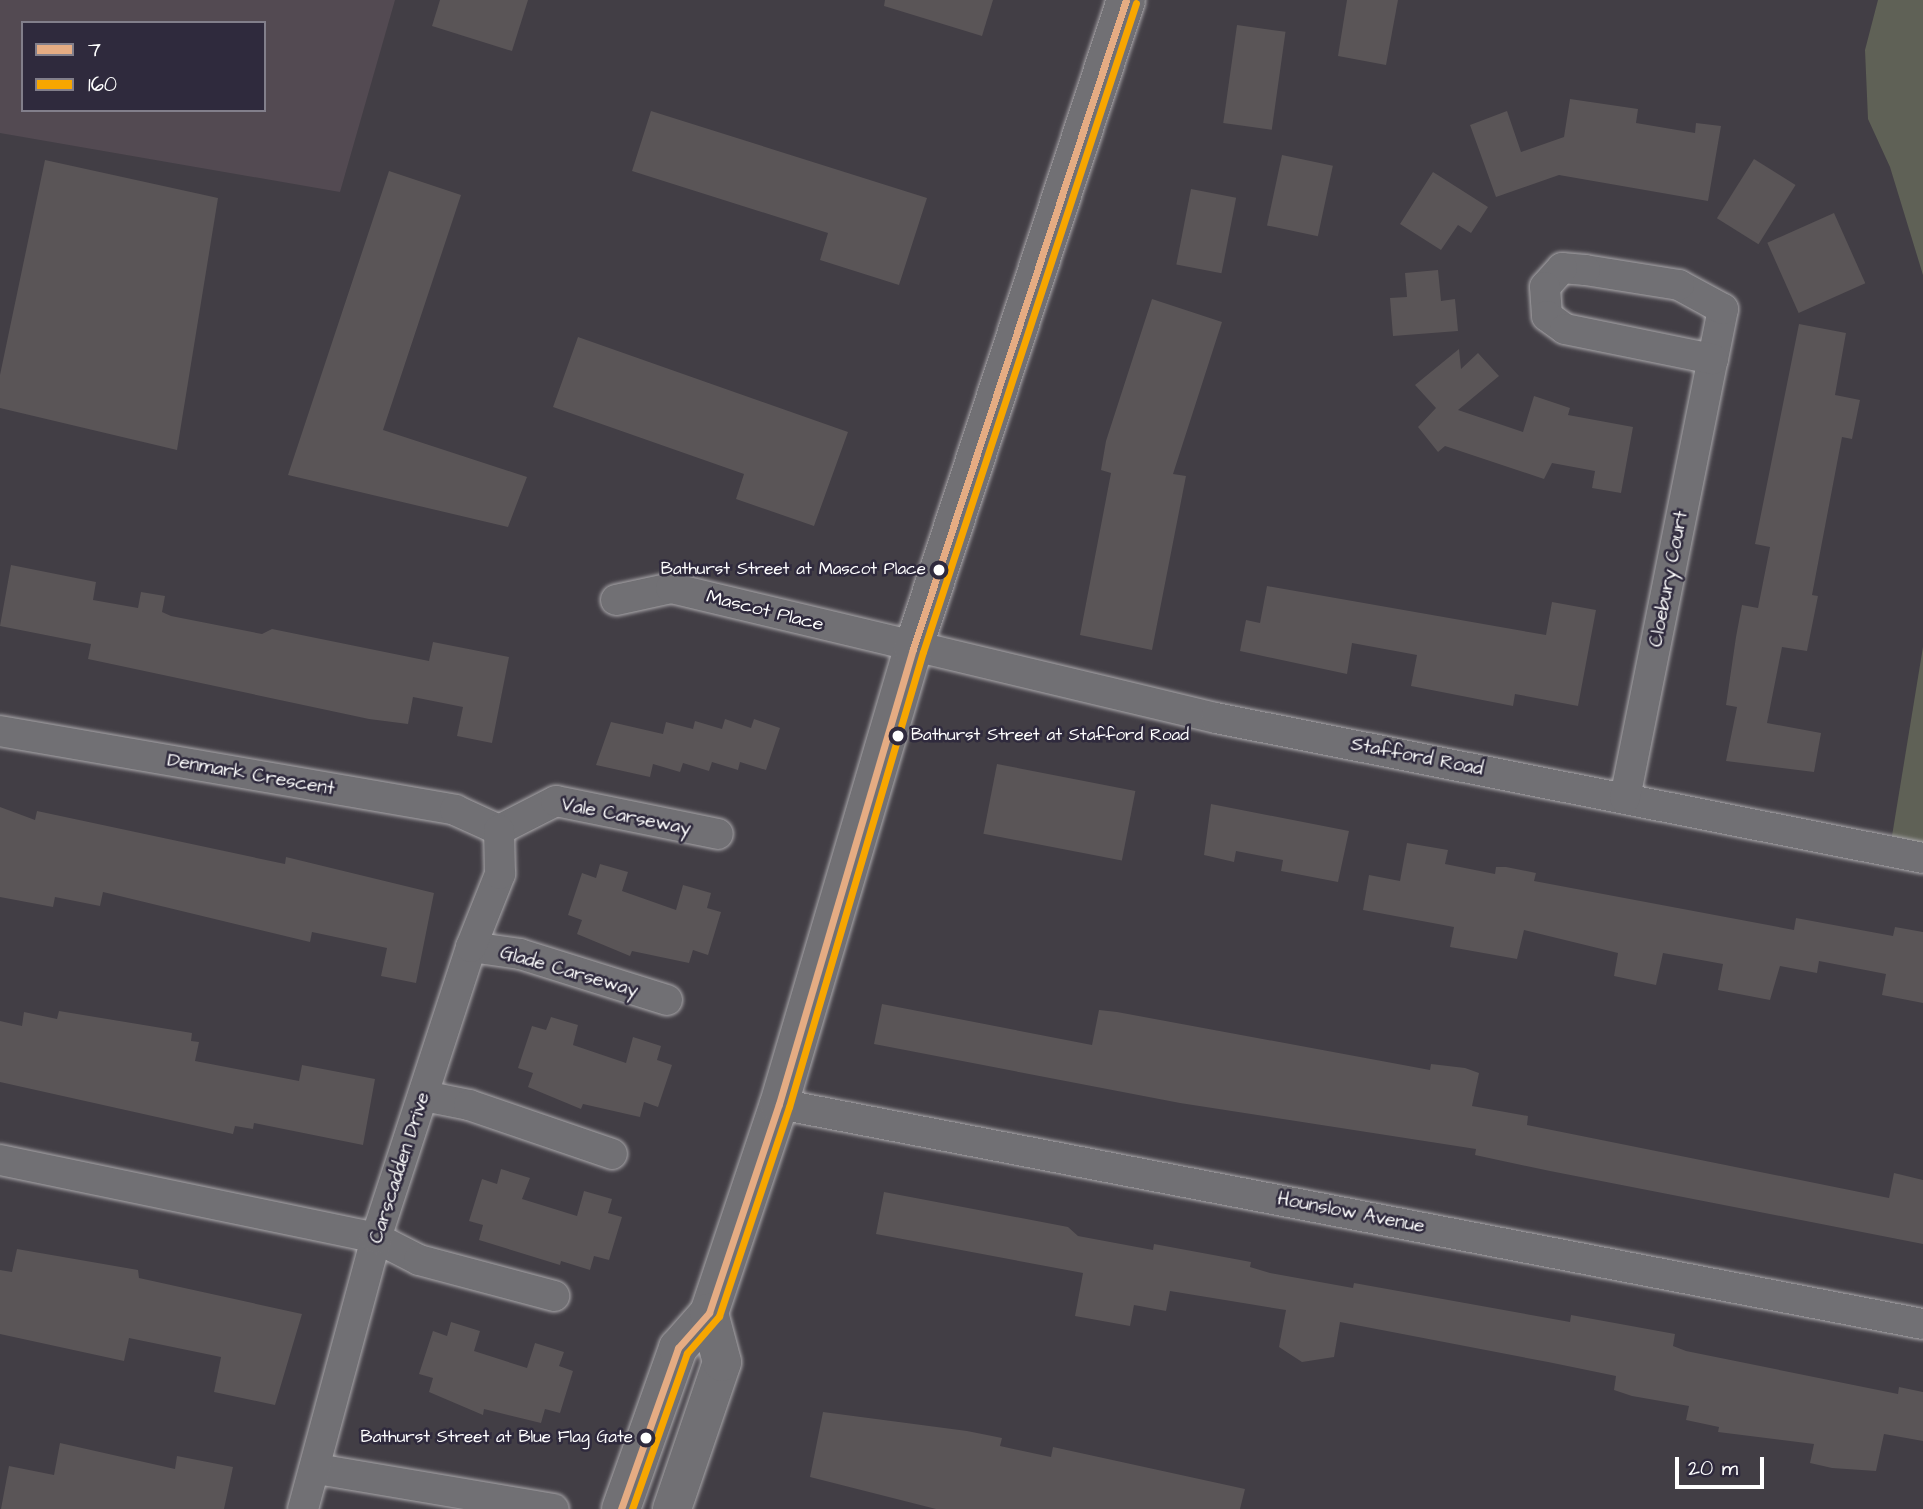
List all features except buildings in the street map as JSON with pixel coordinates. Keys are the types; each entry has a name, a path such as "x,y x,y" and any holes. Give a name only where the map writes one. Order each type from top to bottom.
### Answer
{"main road":[{"path":"621,1509 678,1348 709,1314 779,1104 913,649 1126,0"},
{"path":"672,1509 722,1362 709,1314"}],"street":[{"name":"Cloebury Court","path":"1625,798 1713,359 1723,309 1679,285 1562,268 1545,287 1547,316 1565,329 1713,359"},
{"name":"Mascot Place","path":"616,600 671,588 913,649"},
{"name":"Stafford Road","path":"913,649 1216,718 1923,858"},
{"name":"Denmark Crescent","path":"0,731 455,810 499,830"},
{"name":"Vale Carseway","path":"499,830 556,801 718,834"},
{"name":"Carscadden Drive","path":"303,1509 317,1469 376,1238 471,947 500,874 499,830"},
{"name":"Glade Carseway","path":"471,947 520,954 667,1000"},
{"path":"424,1096 469,1105 612,1154"},
{"name":"Hounslow Avenue","path":"779,1104 1923,1324"},
{"path":"0,1160 376,1238 419,1260 554,1296"},
{"path":"317,1469 554,1509"}],"shaded area":[{"path":"0,0 395,0 340,192 0,133"},
{"path":"1878,0 1923,0 1923,275 1890,167 1868,119 1865,50"},
{"path":"1923,647 1923,843 1892,836"}],"transit line":[{"name":"7","path":"621,1509 678,1348 709,1313 779,1104 913,649 1126,0"},
{"name":"160","path":"632,1509 687,1353 719,1316 789,1107 923,652 1136,3"}],"place":[{"name":"Bathurst Street at Mascot Place","path":"939,570"},
{"name":"Bathurst Street at Stafford Road","path":"898,736"},
{"name":"Bathurst Street at Blue Flag Gate","path":"646,1438"}]}
